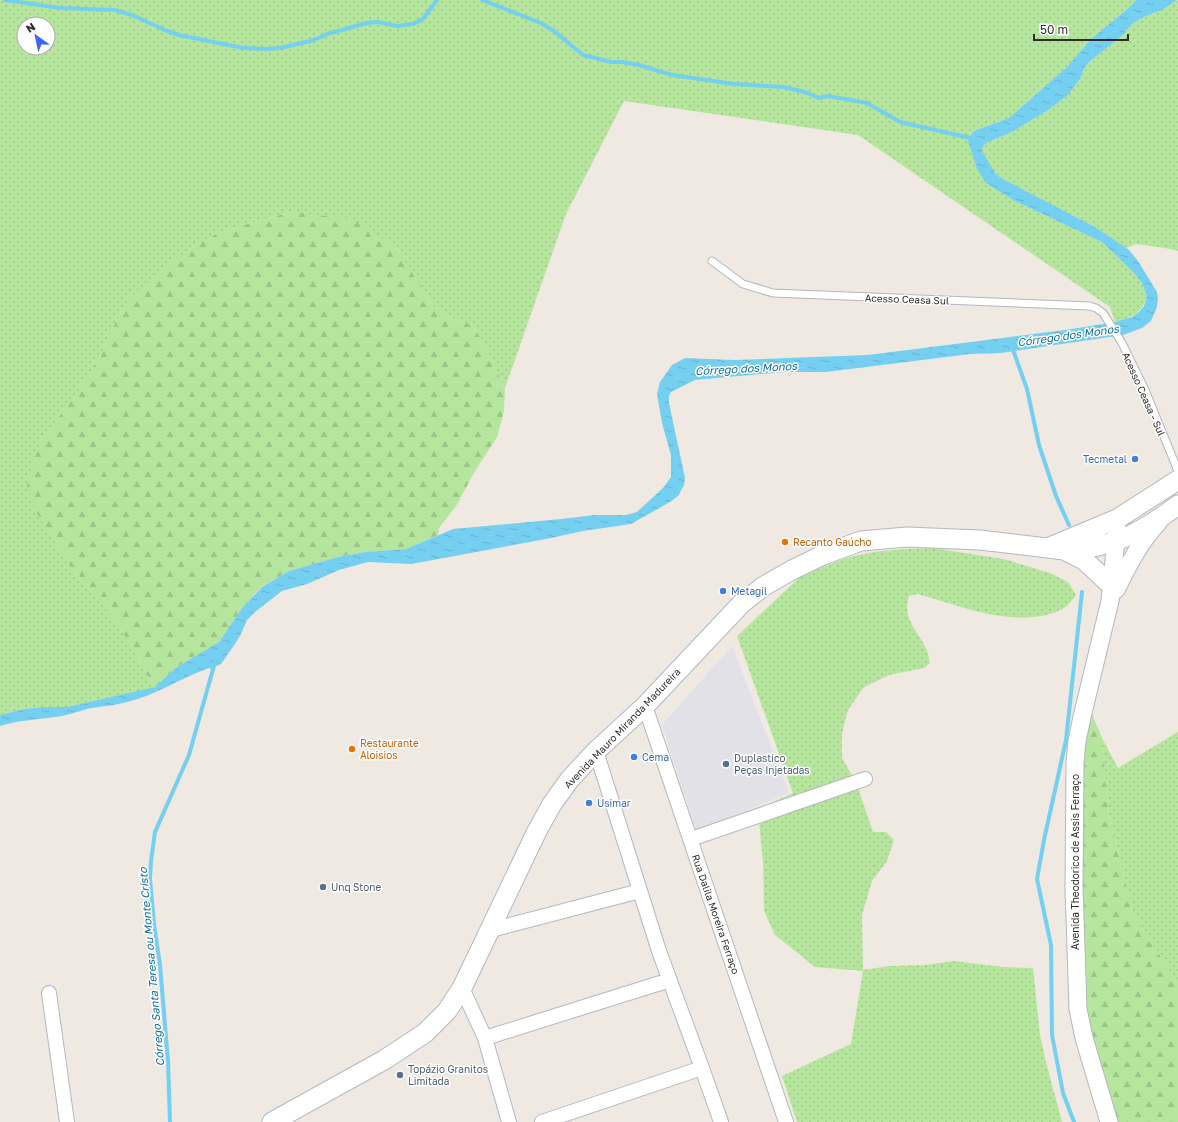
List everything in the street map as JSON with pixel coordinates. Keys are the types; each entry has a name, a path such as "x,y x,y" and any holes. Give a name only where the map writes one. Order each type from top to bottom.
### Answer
{"main road":[{"path":"1111,594 1084,560 1056,550 1061,542 1117,519 1178,480"},
{"name":"Avenida Mauro Miranda Madureira","path":"272,1122 384,1060 425,1033 447,1011 462,988 537,831 552,804 570,779 596,751 645,706 742,603 764,586 822,555 862,541 907,537 980,540 1056,550 1085,549 1127,538 1170,511"}],"street":[{"name":"Avenida Theodorico de Assis Ferraço","path":"1111,594 1134,553 1145,537 1170,511"},
{"name":"Avenida Theodorico de Assis Ferraço","path":"1109,1122 1084,1038 1078,1009 1074,886 1075,763 1077,740 1111,594 1117,541 1117,519"},
{"name":"Rua Dalila Moreira Ferraço","path":"645,706 786,1122"},
{"path":"596,751 659,951 721,1122"},
{"path":"691,839 865,779"},
{"path":"490,930 640,891"},
{"path":"485,1038 670,980"},
{"path":"462,988 485,1038 509,1122"},
{"path":"49,993 67,1122"},
{"path":"542,1122 702,1068"}],"lane":[{"name":"Acesso Ceasa Sul","path":"712,262 744,284 774,293 1089,306 1096,308 1107,318"},
{"name":"Acesso Ceasa - Sul","path":"1107,318 1122,343 1145,390 1178,472"}],"shaded area":[{"name":"Duplastico Peças Injetadas","path":"732,646 789,793 696,830 662,725"}],"green space":[{"path":"0,0 1136,0 1091,39 1067,67 1009,118 974,131 968,141 1015,201 1102,242 1134,273 1142,283 1147,297 1145,303 1139,311 1131,317 1115,322 1110,307 858,135 624,101 566,214 505,388 482,340 472,325 455,319 434,307 395,246 291,212 214,235 187,251 128,300 112,329 98,360 79,390 40,442 51,536 66,561 114,619 132,647 154,688 67,707 24,709 0,715"},
{"path":"1177,0 1178,251 1136,244 1126,248 1095,227 1001,178 991,168 982,152 982,148 986,143 1010,133 1047,111 1068,95 1080,79 1089,62 1123,35 1132,24 1146,16 1164,9"},
{"path":"291,212 352,219 395,246 434,307 455,319 472,325 482,340 505,388 504,411 497,437 475,471 456,506 439,528 438,535 406,549 365,552 338,557 289,571 261,587 243,607 219,642 177,667 154,688 132,647 114,619 66,561 35,510 27,486 32,463 40,442 79,390 98,360 112,329 128,300 156,273 187,251 214,235"},
{"path":"932,548 1004,559 1050,573 1068,582 1076,595 1068,604 1058,611 1042,616 1024,618 988,614 918,594 909,596 907,607 908,615 927,650 930,663 924,668 889,675 864,687 848,710 842,733 842,758 856,782 873,832 886,832 894,840 887,861 872,881 862,915 863,970 889,966 925,965 954,961 1003,967 1033,968 1040,1035 1062,1122 797,1122 782,1076 851,1044 863,971 815,967 775,935 764,911 763,862 758,809 793,793 737,636 799,578 818,569 850,557 870,553 891,550"},
{"path":"1090,710 1103,740 1109,813 1133,913 1178,984 1178,1122 1115,1122 1094,1058 1081,980 1082,795 1087,720"},
{"path":"1178,732 1178,984 1133,913 1109,813 1103,740 1118,768"}],"water":[{"name":"Córrego dos Monos","path":"1136,0 1177,0 1164,9 1146,16 1132,24 1123,35 1089,62 1080,79 1068,95 1047,111 1010,133 986,143 982,148 982,151 995,173 1001,178 1095,227 1128,249 1138,261 1157,292 1157,307 1151,321 1142,328 1123,335 1001,353 970,354 826,372 785,372 695,380 671,392 669,396 669,403 685,478 684,485 678,496 670,502 631,524 583,531 411,564 368,562 339,570 307,584 282,591 255,612 247,620 241,634 221,664 138,699 87,709 63,716 21,721 0,726 0,715 24,709 67,707 155,687 177,667 219,642 243,607 262,587 289,571 338,557 365,552 406,549 453,529 595,515 626,515 637,512 663,488 671,477 671,455 662,423 657,394 660,382 672,365 685,358 734,360 868,355 1072,329 1115,322 1132,317 1144,306 1147,297 1142,283 1134,273 1102,242 1015,201 986,183 977,169 968,141 974,131 1009,118 1067,67 1091,39"}],"waterway":[{"path":"5,0 60,8 115,10 132,15 179,35 243,48 268,49 280,48 314,40 327,34 367,23 378,22 397,26 413,24 423,19 437,0"},
{"path":"482,0 541,23 554,31 583,55 611,62 639,65 672,75 734,84 783,87 805,92 819,98 828,96 867,103 900,122 975,139"},
{"name":"Córrego dos Monos","path":"1012,347 1027,389 1039,445 1056,496 1069,525"},
{"path":"1074,1122 1063,1093 1052,1035 1051,945 1037,879 1066,740 1082,592"},
{"name":"Córrego Santa Teresa ou Monte Cristo","path":"170,1122 168,1061 160,965 154,924 150,879 151,861 155,832 189,755 215,662"}],"place":[{"name":"Tecmetal","path":"1135,459"},
{"name":"Recanto Gaúcho","path":"785,542"},
{"name":"Metagil","path":"723,591"},
{"name":"Restaurante Aloisios","path":"352,749"},
{"name":"Cema","path":"634,757"},
{"name":"Duplastico Peças Injetadas","path":"726,764"},
{"name":"Usimar","path":"589,803"},
{"name":"Unq Stone","path":"323,887"},
{"name":"Topázio Granitos Limitada","path":"400,1075"}]}
